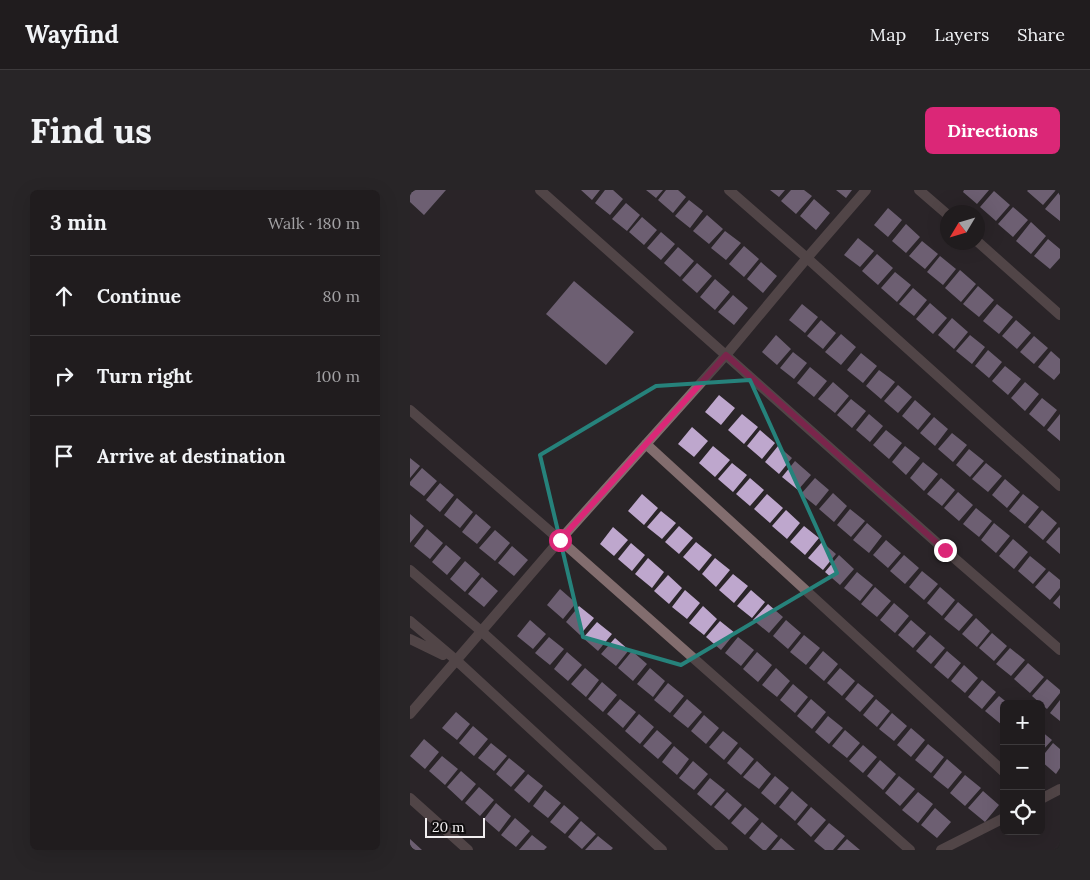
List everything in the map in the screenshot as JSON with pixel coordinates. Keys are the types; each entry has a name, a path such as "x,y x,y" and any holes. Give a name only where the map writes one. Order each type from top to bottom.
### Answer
{"street":[{"path":"540,190 1060,650"},
{"path":"729,190 1060,486"},
{"path":"410,714 560,540 726,355 866,190"},
{"path":"919,190 940,208"},
{"path":"985,248 1060,315"},
{"path":"410,410 560,540 910,850"},
{"path":"646,444 1000,768"},
{"path":"410,570 481,631 723,850"},
{"path":"410,621 456,660 662,850"},
{"path":"410,639 456,660"},
{"path":"1045,797 1060,789"},
{"path":"410,798 468,850"},
{"path":"941,850 1000,820"}],"highlighted area":[{"path":"750,380 837,573 681,665 583,637 540,455 656,386"}],"building":[{"path":"410,190 446,190 424,215 410,202"},
{"path":"581,190 600,190 592,200"},
{"path":"605,190 613,190 623,199 610,215 595,203"},
{"path":"646,190 663,190 656,198"},
{"path":"666,190 678,190 686,197 673,213 658,200"},
{"path":"770,190 785,190 779,197"},
{"path":"791,190 804,190 812,196 796,214 781,201"},
{"path":"836,190 852,190 846,198"},
{"path":"964,190 989,190 977,204 963,192"},
{"path":"1028,190 1056,190 1043,205"},
{"path":"994,191 1010,205 996,221 985,211 985,205 982,205"},
{"path":"1060,191 1060,221 1045,209"},
{"path":"814,199 830,213 816,230 800,216"},
{"path":"689,200 703,211 690,228 675,216"},
{"path":"626,203 640,215 627,231 612,219"},
{"path":"1013,207 1028,220 1013,237 998,224"},
{"path":"888,208 902,220 888,237 874,225"},
{"path":"707,215 723,229 709,244 693,231"},
{"path":"642,217 657,230 644,245 629,232"},
{"path":"1031,222 1046,236 1031,254 1016,241"},
{"path":"906,224 920,237 906,253 892,241"},
{"path":"725,231 741,243 726,260 711,248"},
{"path":"661,232 675,244 661,260 647,248"},
{"path":"858,238 874,251 860,267 844,255"},
{"path":"1048,239 1060,249 1060,258 1050,269 1034,256"},
{"path":"922,241 938,254 925,269 909,256"},
{"path":"744,246 759,259 744,277 729,264"},
{"path":"678,247 694,261 680,277 664,263"},
{"path":"877,254 893,268 878,285 862,271"},
{"path":"940,256 956,269 943,285 927,272"},
{"path":"761,262 777,276 763,293 747,279"},
{"path":"697,263 712,276 697,293 682,280"},
{"path":"960,270 976,284 961,302 945,288"},
{"path":"895,272 911,285 897,302 881,288"},
{"path":"715,279 730,292 715,310 700,297"},
{"path":"574,281 634,332 606,365 546,314"},
{"path":"978,286 994,300 979,317 963,304"},
{"path":"913,288 927,300 914,316 899,304"},
{"path":"733,295 748,308 734,325 718,312"},
{"path":"930,303 947,318 933,334 916,319"},
{"path":"802,304 818,317 805,333 789,320"},
{"path":"997,304 1013,317 999,334 983,321"},
{"path":"952,318 968,332 954,349 938,335"},
{"path":"821,320 836,333 823,349 807,336"},
{"path":"1016,320 1031,333 1017,349 1002,336"},
{"path":"841,334 856,347 841,365 825,352"},
{"path":"776,335 791,349 777,365 762,352"},
{"path":"970,335 985,347 972,364 956,351"},
{"path":"1034,336 1048,348 1034,364 1020,352"},
{"path":"988,350 1002,362 989,378 975,366"},
{"path":"1051,351 1060,359 1060,373 1054,380 1038,367"},
{"path":"793,352 807,363 794,379 780,368"},
{"path":"861,353 877,366 863,383 847,370"},
{"path":"1005,366 1021,379 1008,395 992,381"},
{"path":"810,367 827,381 814,397 797,383"},
{"path":"879,370 895,382 881,399 866,386"},
{"path":"833,382 849,396 835,413 818,399"},
{"path":"1025,382 1039,394 1025,411 1011,398"},
{"path":"898,385 912,397 898,413 884,401"},
{"path":"719,395 735,408 721,425 705,412"},
{"path":"1042,398 1057,410 1044,427 1029,414"},
{"path":"851,399 866,411 852,428 837,415"},
{"path":"915,400 931,414 918,430 902,416"},
{"path":"742,414 758,427 744,444 728,430"},
{"path":"869,414 883,426 870,442 856,430"},
{"path":"1060,414 1060,441 1047,430"},
{"path":"934,417 948,429 935,446 920,433"},
{"path":"692,427 708,441 694,457 678,444"},
{"path":"760,430 775,443 762,459 747,446"},
{"path":"886,430 902,443 889,459 873,445"},
{"path":"952,433 967,445 953,462 938,449"},
{"path":"713,446 730,460 715,477 699,463"},
{"path":"778,446 792,458 779,474 765,462"},
{"path":"905,446 920,458 906,475 892,462"},
{"path":"969,449 984,461 970,477 956,465"},
{"path":"410,458 420,466 410,478"},
{"path":"795,461 811,475 798,490 782,477"},
{"path":"923,462 938,474 924,491 910,478"},
{"path":"732,463 747,475 733,492 718,479"},
{"path":"986,463 1002,476 988,492 972,479"},
{"path":"422,468 437,481 424,496 410,485 410,482"},
{"path":"750,478 764,490 750,506 736,494"},
{"path":"815,478 829,490 816,506 801,494"},
{"path":"941,478 955,490 942,506 927,494"},
{"path":"1005,479 1020,492 1007,508 992,495"},
{"path":"440,483 454,495 440,512 426,500"},
{"path":"958,492 973,505 959,521 944,508"},
{"path":"833,493 847,506 834,522 819,509"},
{"path":"642,494 658,508 644,525 628,511"},
{"path":"767,494 783,508 770,523 754,509"},
{"path":"1023,494 1039,507 1025,524 1009,511"},
{"path":"457,498 473,512 460,528 444,515"},
{"path":"976,508 992,521 979,537 963,524"},
{"path":"850,509 865,521 851,537 837,525"},
{"path":"786,510 800,523 787,539 772,526"},
{"path":"1042,510 1057,523 1043,540 1028,527"},
{"path":"661,511 676,523 662,539 647,527"},
{"path":"410,514 424,526 410,543"},
{"path":"476,514 491,527 477,544 462,532"},
{"path":"867,523 882,536 869,553 853,540"},
{"path":"994,523 1010,536 996,553 981,540"},
{"path":"679,526 693,538 679,554 665,542"},
{"path":"804,526 819,538 805,555 790,542"},
{"path":"613,527 628,540 614,556 600,544"},
{"path":"1060,528 1060,554 1046,542"},
{"path":"427,529 443,543 430,559 414,546"},
{"path":"495,530 510,543 495,561 479,548"},
{"path":"1013,539 1028,552 1014,569 999,556"},
{"path":"886,540 901,553 888,568 873,555"},
{"path":"696,542 712,555 699,571 683,557"},
{"path":"822,542 836,554 823,570 808,558"},
{"path":"631,543 645,555 632,571 618,559"},
{"path":"446,545 461,558 447,575 432,562"},
{"path":"512,546 528,560 514,576 498,563"},
{"path":"839,555 854,569 840,585 825,572"},
{"path":"904,555 919,568 905,584 890,571"},
{"path":"1030,556 1046,569 1033,584 1018,571"},
{"path":"648,558 664,572 652,588 635,574"},
{"path":"715,558 730,570 716,587 702,574"},
{"path":"465,561 480,574 465,592 450,579"},
{"path":"922,571 938,584 924,600 909,587"},
{"path":"1049,571 1060,580 1060,588 1050,600 1035,587"},
{"path":"857,572 873,585 860,601 844,588"},
{"path":"733,574 748,586 734,603 719,590"},
{"path":"668,575 682,588 669,604 654,591"},
{"path":"482,577 498,591 484,607 468,594"},
{"path":"875,587 891,601 877,617 861,604"},
{"path":"940,587 955,600 942,616 927,603"},
{"path":"560,589 576,603 563,619 547,605"},
{"path":"685,590 700,603 687,619 672,607"},
{"path":"751,590 765,602 752,618 737,606"},
{"path":"1060,595 1060,609 1053,603"},
{"path":"958,602 973,615 959,631 944,619"},
{"path":"894,603 909,616 895,633 880,620"},
{"path":"768,604 783,617 769,633 753,620"},
{"path":"579,606 594,618 580,635 566,622"},
{"path":"703,606 717,619 704,635 689,623"},
{"path":"976,618 990,631 977,647 962,634"},
{"path":"530,620 546,634 533,649 517,636"},
{"path":"786,620 801,633 788,649 773,636"},
{"path":"911,620 926,633 913,648 898,635"},
{"path":"720,621 735,633 721,650 706,637"},
{"path":"597,622 612,634 598,651 583,638"},
{"path":"992,633 1007,646 994,661 979,648"},
{"path":"804,635 820,648 806,665 790,652"},
{"path":"930,635 945,648 931,664 916,651"},
{"path":"549,637 564,649 550,665 535,653"},
{"path":"738,637 754,650 741,666 725,653"},
{"path":"615,638 629,650 616,666 601,654"},
{"path":"1010,648 1025,660 1011,676 996,664"},
{"path":"632,651 647,664 633,681 618,668"},
{"path":"823,651 838,664 824,681 809,668"},
{"path":"947,651 961,663 948,679 934,667"},
{"path":"567,652 582,665 568,681 554,669"},
{"path":"757,652 772,665 758,682 743,669"},
{"path":"1028,663 1044,677 1030,693 1014,679"},
{"path":"964,665 978,678 965,693 951,681"},
{"path":"585,668 599,680 586,697 571,684"},
{"path":"650,668 665,681 653,697 637,684"},
{"path":"776,668 790,681 777,697 762,685"},
{"path":"840,668 855,681 842,696 827,683"},
{"path":"1047,679 1060,690 1060,693 1047,709 1045,707 1045,700 1037,700 1032,696"},
{"path":"982,680 996,692 982,709 968,697"},
{"path":"602,682 617,695 603,712 588,699"},
{"path":"668,683 684,696 670,713 654,700"},
{"path":"858,683 874,696 860,712 845,699"},
{"path":"793,684 808,697 795,713 780,700"},
{"path":"999,696 1004,700 1000,700 1000,723 985,711"},
{"path":"620,699 636,712 623,728 607,714"},
{"path":"687,699 702,712 688,728 673,716"},
{"path":"811,699 826,712 812,729 797,716"},
{"path":"876,699 890,711 877,727 863,715"},
{"path":"1060,700 1060,721 1050,713"},
{"path":"456,712 470,724 457,740 442,728"},
{"path":"892,713 907,726 894,741 879,729"},
{"path":"639,714 654,727 640,744 625,731"},
{"path":"704,715 719,728 706,744 691,731"},
{"path":"828,716 843,728 829,744 815,732"},
{"path":"473,726 488,739 474,756 459,743"},
{"path":"911,728 925,740 911,757 897,745"},
{"path":"657,730 672,743 658,759 643,746"},
{"path":"845,730 860,743 847,758 832,746"},
{"path":"723,731 738,743 724,760 709,747"},
{"path":"1045,734 1052,740 1045,748"},
{"path":"424,739 439,752 425,769 410,756"},
{"path":"491,743 507,756 494,771 478,758"},
{"path":"1053,743 1060,749 1060,768 1056,774 1045,764 1045,753"},
{"path":"928,744 944,757 931,773 915,760"},
{"path":"863,745 877,757 863,773 849,761"},
{"path":"674,746 689,759 677,775 662,762"},
{"path":"740,747 754,759 741,775 727,763"},
{"path":"442,756 458,769 445,785 429,771"},
{"path":"509,758 525,771 511,787 496,774"},
{"path":"947,759 962,772 948,789 933,777"},
{"path":"880,760 896,774 883,790 867,776"},
{"path":"693,761 708,774 694,790 679,778"},
{"path":"757,761 771,774 759,789 743,777"},
{"path":"461,771 476,784 462,801 447,787"},
{"path":"528,774 543,786 529,803 514,790"},
{"path":"965,775 981,788 965,806 950,793"},
{"path":"775,776 789,788 775,805 761,793"},
{"path":"899,776 915,789 900,806 885,793"},
{"path":"710,778 725,790 711,806 697,794"},
{"path":"479,787 494,800 480,816 465,803"},
{"path":"545,790 561,803 548,818 533,806"},
{"path":"792,791 808,805 795,821 779,807"},
{"path":"983,791 999,805 985,822 968,808"},
{"path":"727,792 742,805 729,820 714,807"},
{"path":"918,792 933,804 918,823 902,810"},
{"path":"496,803 511,816 499,832 484,819"},
{"path":"564,805 579,818 565,834 550,822"},
{"path":"745,807 759,819 745,835 731,823"},
{"path":"811,807 826,820 811,837 797,824"},
{"path":"935,808 951,822 937,838 921,825"},
{"path":"515,818 530,831 516,847 501,835"},
{"path":"581,821 596,834 582,849 568,837"},
{"path":"762,822 778,836 766,850 763,850 749,838"},
{"path":"829,823 845,836 833,850 825,850 814,841"},
{"path":"532,835 547,847 544,850 519,850"},
{"path":"598,836 613,848 611,850 585,850"},
{"path":"781,838 795,850 771,850"},
{"path":"410,839 422,850 410,850"},
{"path":"847,839 860,850 837,850"}],"route":[{"path":"560,540 726,355 945,550"}]}
